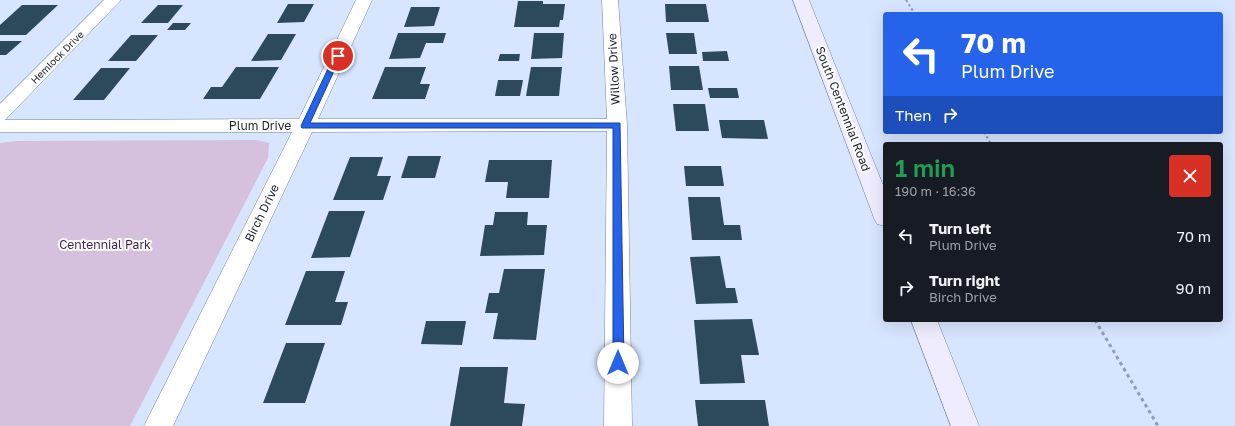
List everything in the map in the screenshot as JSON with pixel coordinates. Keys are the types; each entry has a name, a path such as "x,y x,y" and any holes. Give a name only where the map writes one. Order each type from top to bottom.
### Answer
{"main road":[{"name":"South Centennial Road","path":"802,0 883,213"},
{"path":"925,322 965,426"}],"street":[{"name":"Hemlock Drive","path":"0,115 113,0"},
{"name":"Birch Drive","path":"158,426 305,126 364,0"},
{"name":"Willow Drive","path":"610,0 617,125 618,426"},
{"name":"Plum Drive","path":"0,126 617,125"}],"path":[{"path":"906,0 913,12"},
{"path":"1096,322 1158,426"}],"green space":[{"name":"Centennial Park","path":"257,140 269,143 268,158 130,426 0,426 0,143 16,141"}],"building":[{"path":"518,1 543,1 543,4 565,4 563,20 560,20 559,27 514,27"},
{"path":"288,4 314,4 304,22 277,23"},
{"path":"665,4 706,4 709,22 666,22"},
{"path":"22,5 58,5 26,35 0,35 0,25"},
{"path":"158,5 183,5 168,23 141,23"},
{"path":"411,7 440,7 434,26 404,27"},
{"path":"173,23 191,23 185,30 167,30"},
{"path":"398,33 446,33 443,43 426,43 420,58 389,59"},
{"path":"534,33 564,33 562,58 531,59"},
{"path":"666,33 694,33 697,54 669,54"},
{"path":"268,34 296,34 281,60 251,61"},
{"path":"131,35 158,35 136,61 108,61"},
{"path":"0,41 22,41 6,55 0,55"},
{"path":"727,51 729,61 703,61 702,52"},
{"path":"500,54 520,54 519,61 498,61"},
{"path":"669,66 699,66 703,90 671,90"},
{"path":"236,67 279,67 260,99 203,99 211,87 222,87"},
{"path":"385,67 426,67 420,84 430,84 425,99 372,99"},
{"path":"531,67 562,67 559,96 526,96"},
{"path":"101,68 130,68 104,100 73,100"},
{"path":"498,80 523,80 520,96 495,96"},
{"path":"708,88 737,88 739,98 710,98"},
{"path":"673,104 705,104 709,131 676,131"},
{"path":"719,120 764,120 768,139 722,138"},
{"path":"408,156 441,156 435,178 401,178"},
{"path":"350,157 383,157 377,176 391,176 383,200 333,200"},
{"path":"489,160 552,160 549,198 506,198 508,182 485,182"},
{"path":"684,166 721,166 724,186 686,186"},
{"path":"688,197 720,197 724,225 740,225 742,240 692,240"},
{"path":"329,211 365,211 350,257 311,258"},
{"path":"495,212 528,212 527,225 547,225 544,255 480,256 485,225 493,225"},
{"path":"720,256 726,288 735,288 738,303 696,304 690,257"},
{"path":"504,269 545,269 536,340 493,339 498,313 485,313 489,293 499,293"},
{"path":"306,271 345,271 335,302 348,302 341,325 285,325"},
{"path":"752,319 759,355 741,355 745,383 700,384 694,320"},
{"path":"426,321 466,321 462,345 421,344"},
{"path":"286,343 325,343 305,403 263,403"},
{"path":"460,367 508,367 504,403 525,404 522,426 450,426"},
{"path":"695,400 765,400 769,426 698,426"}],"route":[{"path":"338,56 305,126 617,125 618,363"}]}
